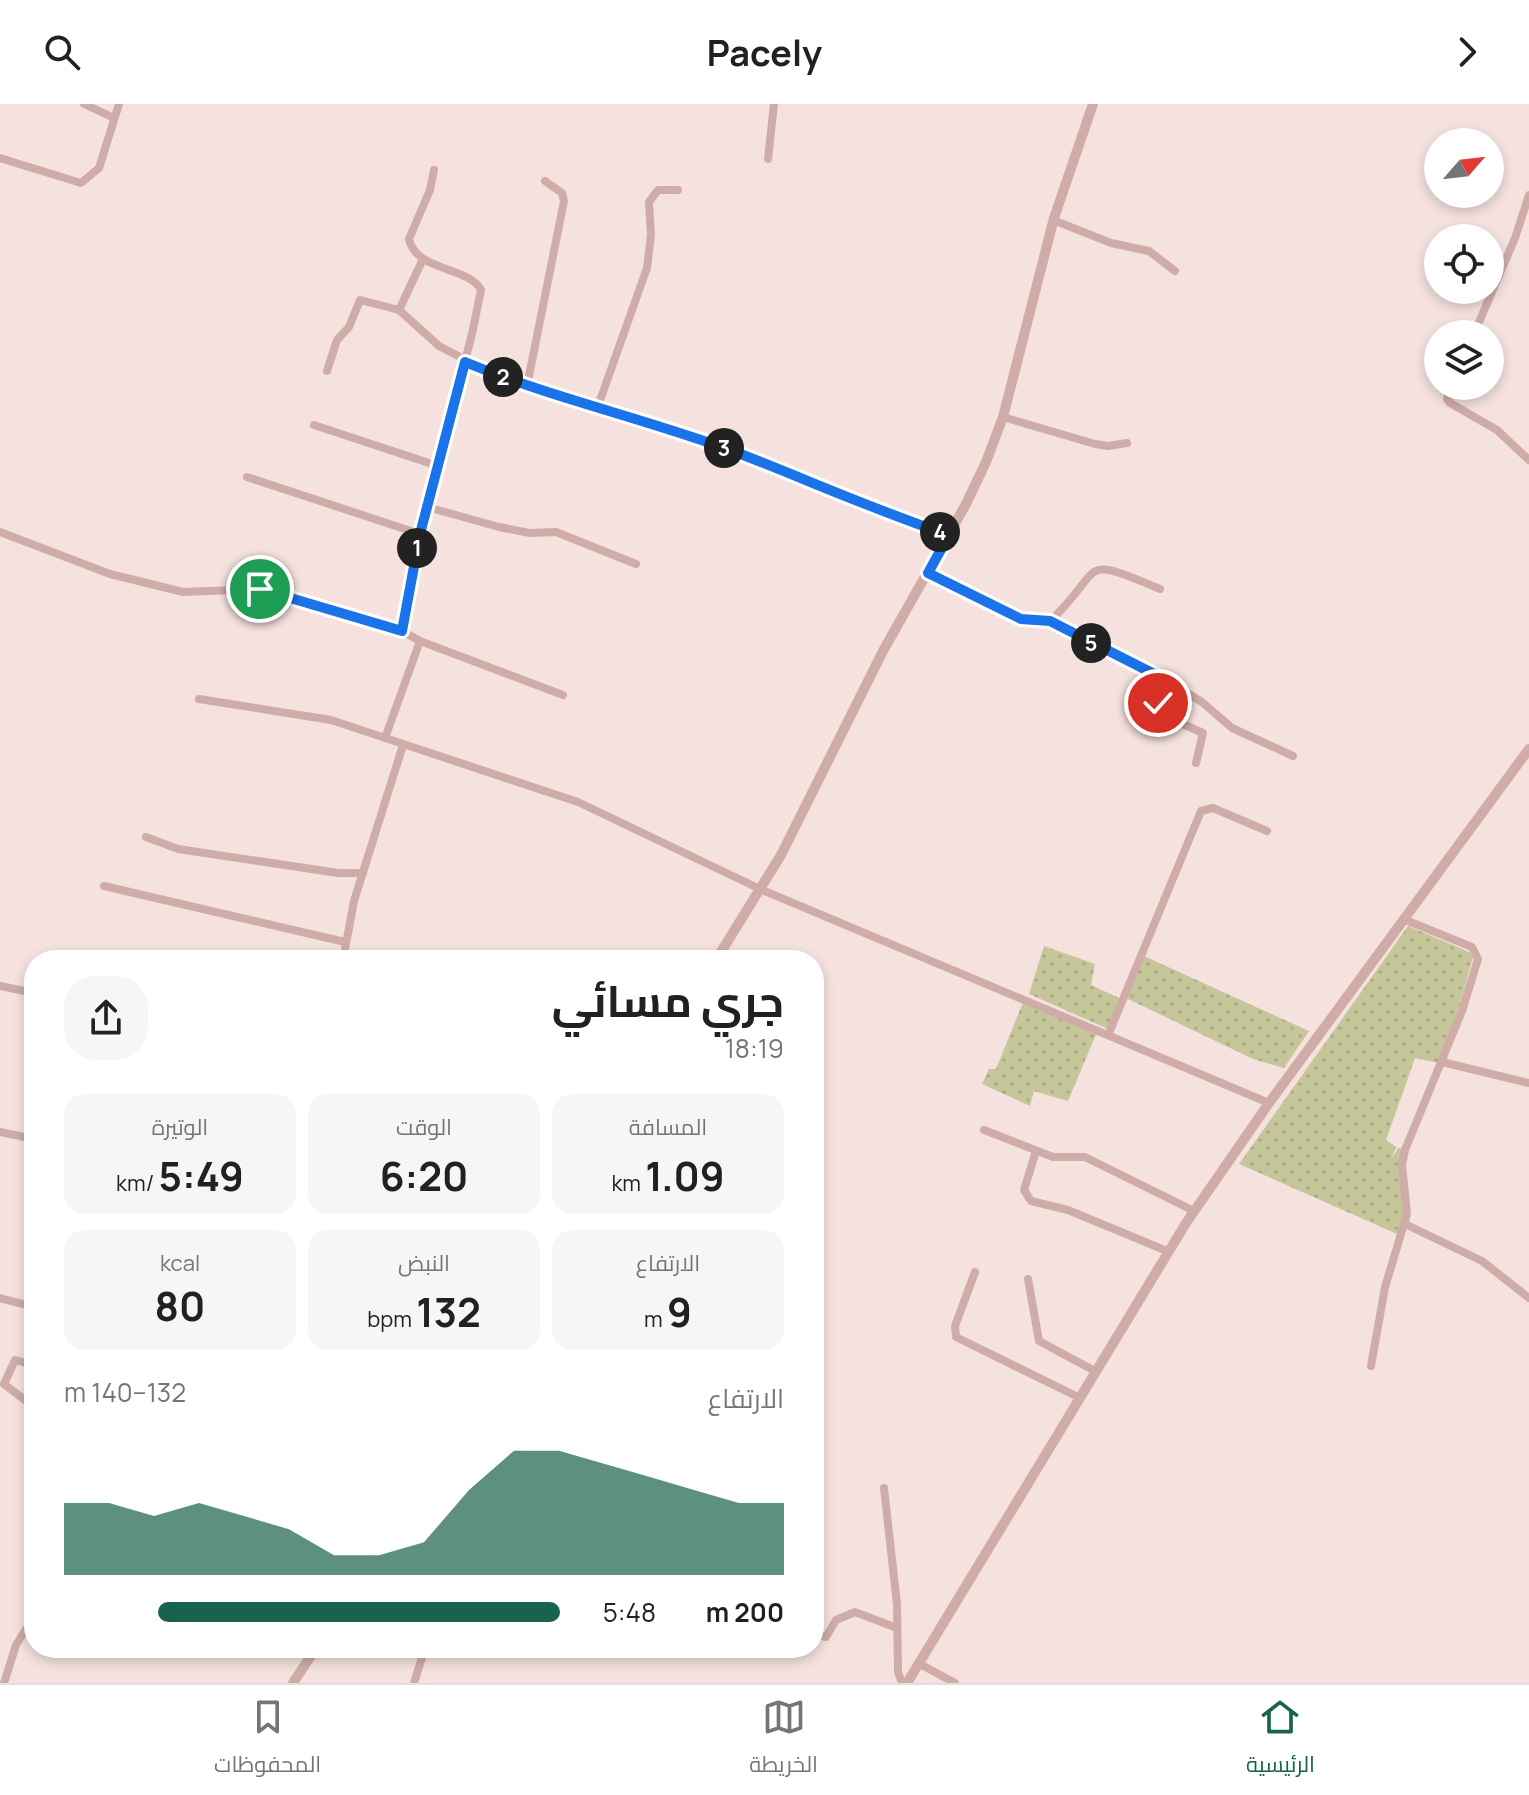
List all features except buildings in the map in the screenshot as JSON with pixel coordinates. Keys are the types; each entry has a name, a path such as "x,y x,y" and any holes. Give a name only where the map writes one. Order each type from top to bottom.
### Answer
{"street":[{"path":"84,104 114,118"},
{"path":"0,158 81,183 99,168 119,104"},
{"path":"768,159 774,104"},
{"path":"722,950 798,822 883,651 949,535 986,462 1003,417 1053,220 1093,104"},
{"path":"402,631 420,534 479,306 479,285 423,259 409,239 430,190 434,170"},
{"path":"527,386 564,201 562,193 545,181"},
{"path":"598,406 647,268 651,235 649,202 658,190 678,190"},
{"path":"1480,320 1515,238 1529,195"},
{"path":"1053,220 1111,243 1149,251 1175,271"},
{"path":"399,310 423,259"},
{"path":"327,371 337,340 349,327 360,300 399,310 439,346 465,362 527,386 598,406 738,453 810,484 949,535"},
{"path":"1448,400 1497,430 1529,460"},
{"path":"1003,417 1095,444 1108,446 1127,443"},
{"path":"314,425 438,466"},
{"path":"247,477 420,534"},
{"path":"427,507 499,527 530,533 556,532 636,564"},
{"path":"0,532 110,574 183,592 260,589 402,631 420,641 563,695"},
{"path":"1050,621 1071,600 1086,576 1097,569 1117,570 1160,589"},
{"path":"928,573 1021,619 1050,621 1164,679 1202,702 1232,728 1293,756"},
{"path":"385,738 420,641"},
{"path":"1164,679 1158,713 1203,733 1196,763"},
{"path":"199,699 331,720 578,802 760,889 952,972 1109,1033 1269,1103"},
{"path":"344,950 363,873 403,745"},
{"path":"884,1488 898,1672 905,1683 1167,1251 1269,1103 1529,749"},
{"path":"1109,1033 1201,811 1213,808 1267,831"},
{"path":"146,837 178,849 338,873 363,873"},
{"path":"104,886 345,942"},
{"path":"1371,1366 1385,1287 1405,1224 1408,1200 1402,1165 1405,1150 1462,1011 1477,952 1472,947 1403,919"},
{"path":"0,986 24,991"},
{"path":"1442,1062 1529,1083"},
{"path":"984,1130 1053,1157 1085,1157 1194,1211"},
{"path":"0,1132 24,1137"},
{"path":"1036,1151 1024,1190 1031,1201 1068,1210 1167,1251"},
{"path":"1405,1224 1482,1261 1529,1298"},
{"path":"975,1272 955,1326 956,1337 1078,1397"},
{"path":"1028,1279 1039,1341 1093,1370"},
{"path":"0,1298 24,1304"},
{"path":"24,1362 15,1360 3,1376 6,1387 24,1400"},
{"path":"824,1636 836,1620 855,1612 897,1628"},
{"path":"4,1683 16,1645 24,1632"},
{"path":"293,1683 309,1658"},
{"path":"414,1683 422,1658"},
{"path":"918,1663 955,1683"}],"green space":[{"path":"1408,926 1474,954 1439,1063 1415,1058 1386,1140 1396,1147 1391,1160 1398,1148 1402,1148 1404,1215 1397,1234 1239,1164"},
{"path":"1044,946 1095,964 1091,985 1119,998 1108,1029 1029,994"},
{"path":"1144,956 1309,1031 1284,1068 1253,1059 1126,998"},
{"path":"1024,1000 1097,1032 1068,1101 1034,1091 1030,1106 982,1084 989,1069 996,1069"}],"route":[{"path":"260,589 402,631 414,559 465,362 527,386 598,406 738,453 810,484 949,535 928,573 1003,607 1021,619 1050,621 1136,662 1164,679 1158,703"}]}
